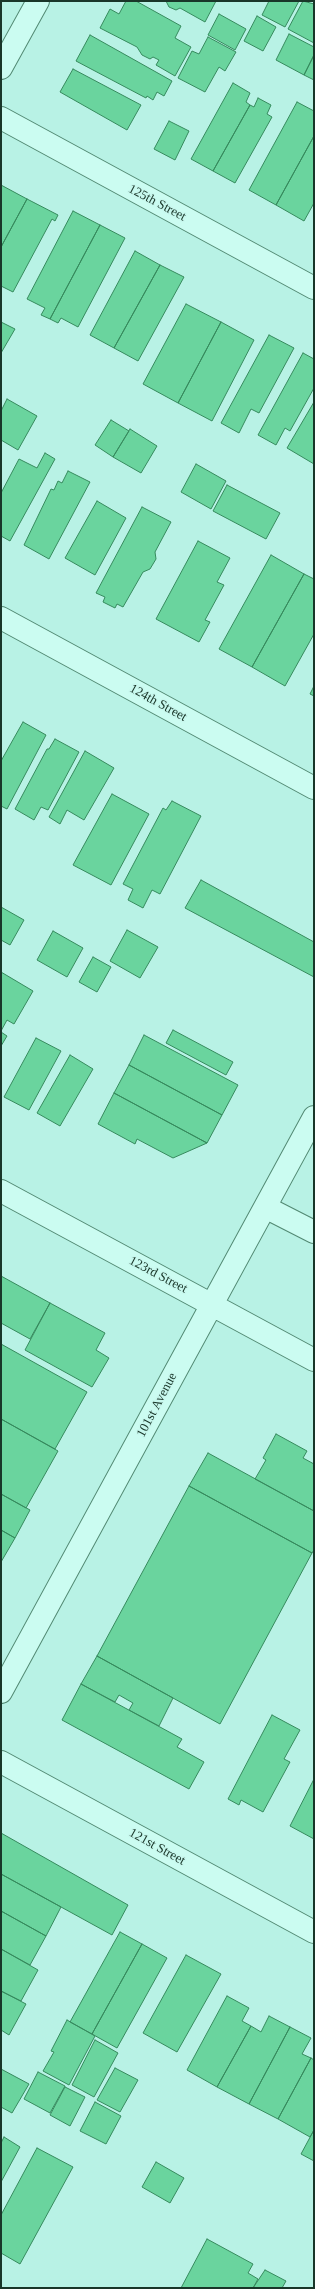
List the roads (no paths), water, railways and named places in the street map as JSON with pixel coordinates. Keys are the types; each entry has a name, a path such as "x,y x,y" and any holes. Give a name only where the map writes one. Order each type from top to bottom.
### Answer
{"street":[{"path":"1,68 38,1"},
{"name":"125th Street","path":"1,118 314,288"},
{"name":"124th Street","path":"1,618 314,788"},
{"name":"101st Avenue","path":"1,1692 266,1206 308,1141 314,1117"},
{"name":"123rd Street","path":"1,1190 314,1360"},
{"path":"266,1206 314,1232"},
{"name":"121st Street","path":"1,1762 314,1932"}]}
